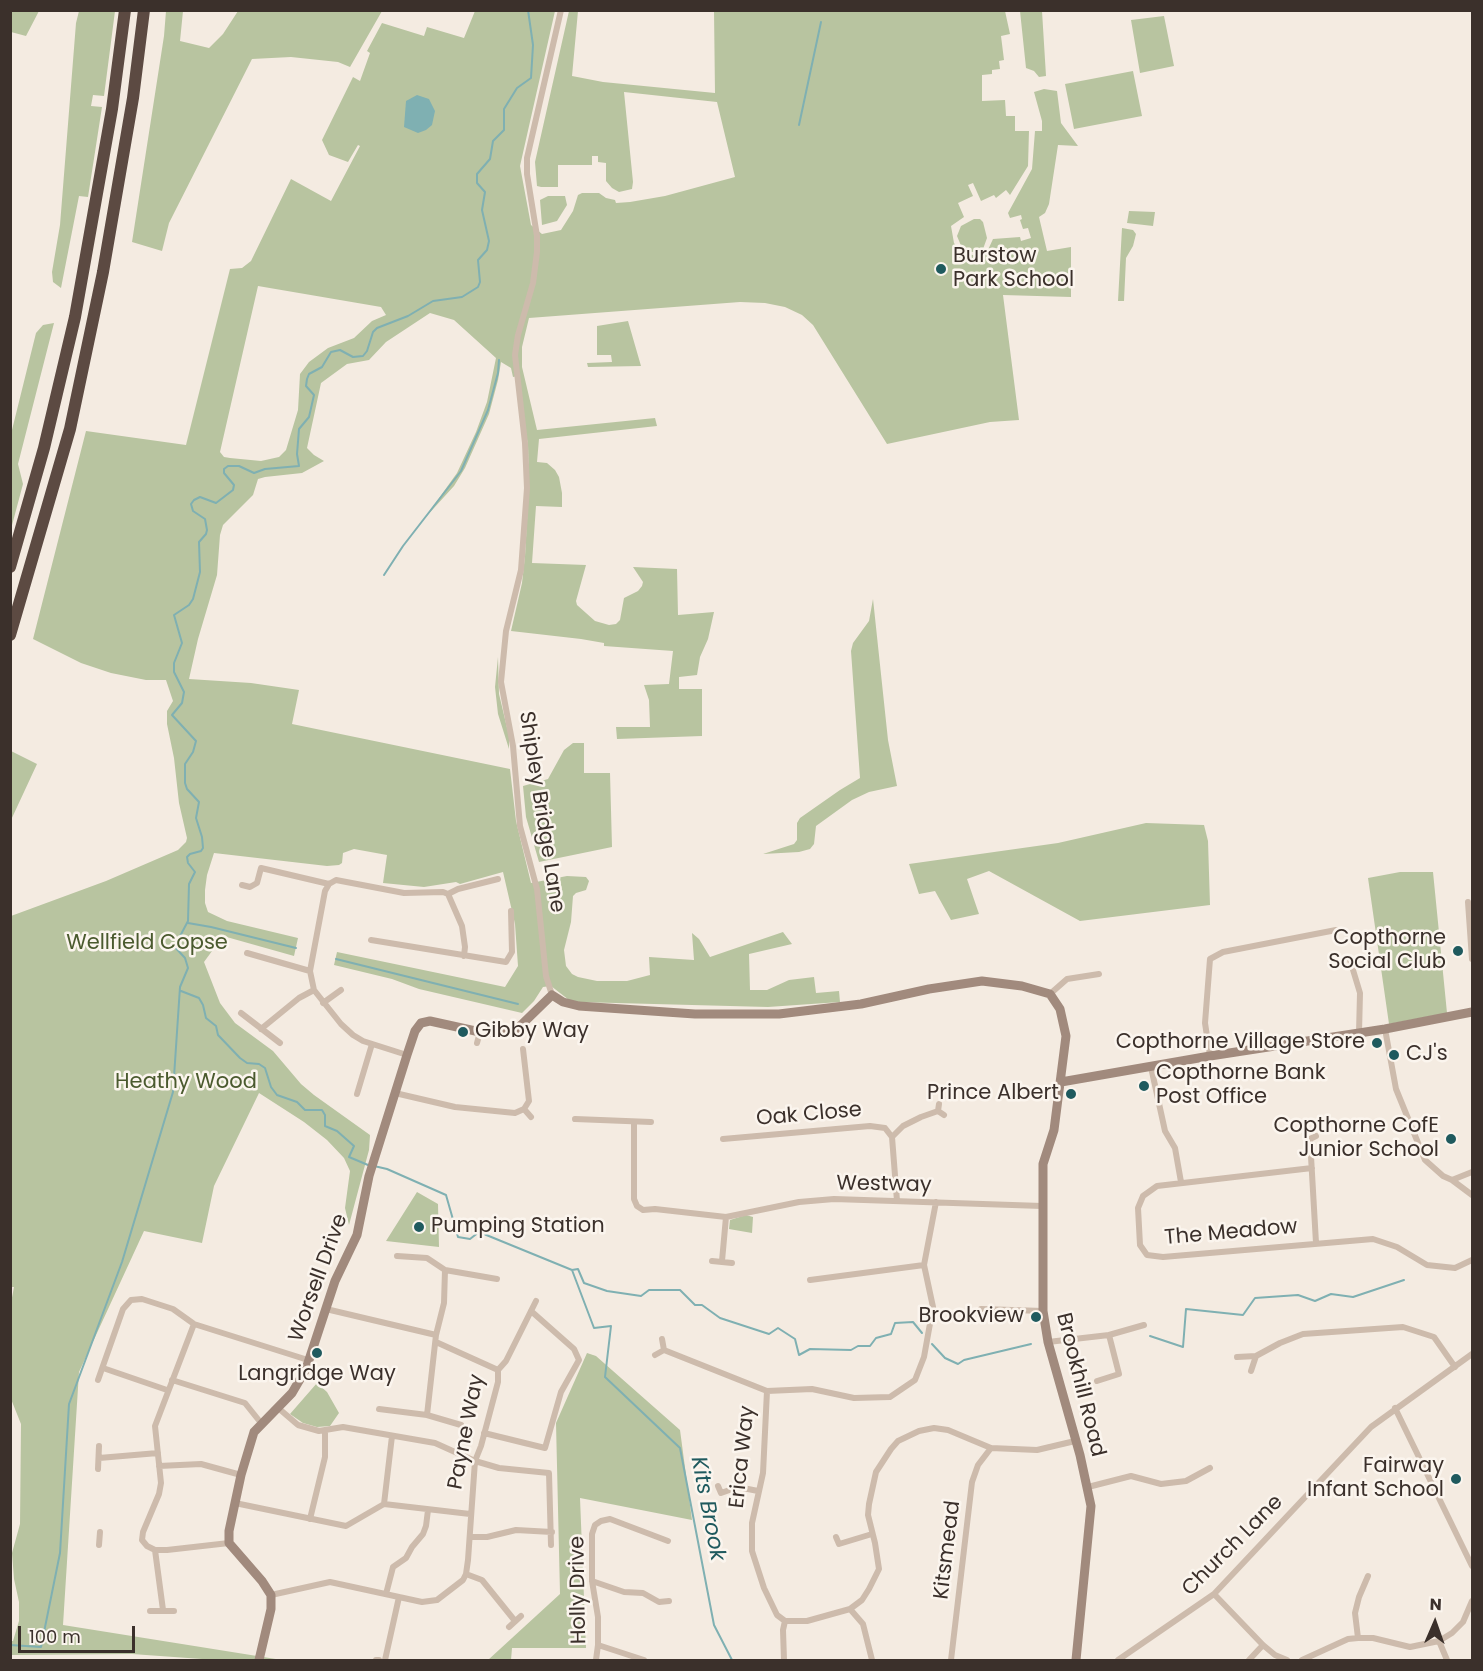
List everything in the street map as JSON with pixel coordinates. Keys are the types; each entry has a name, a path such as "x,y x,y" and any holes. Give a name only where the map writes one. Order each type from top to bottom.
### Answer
{"highway":[{"path":"10,567 44,448 75,317 112,109 124,10"},
{"path":"10,635 70,429 96,306 133,98 144,10"}],"street":[{"name":"Shipley Bridge Lane","path":"552,996 546,976 537,888 520,826 513,746 501,682 506,631 521,570 527,488 526,449 515,355 518,335 533,283 537,252 526,158 561,10"},
{"path":"253,866 329,884"},
{"path":"242,885 250,888 257,883 261,868"},
{"path":"407,1055 372,1044 349,1032 314,990 310,970 325,891 329,884 336,880 386,891 448,894 458,889 498,879"},
{"path":"448,894 462,926 464,956"},
{"path":"1468,902 1473,959"},
{"path":"371,940 507,962 512,952 511,911"},
{"path":"1210,1056 1205,1023 1210,959 1223,952 1336,930"},
{"path":"246,953 310,970"},
{"path":"1349,965 1360,993 1359,1033"},
{"path":"1050,994 1068,979 1099,974"},
{"path":"552,996 563,1002 579,1006 695,1014 779,1014 861,1004 929,989 982,981 1022,986 1050,994 1060,1009 1066,1036 1061,1082 1385,1029 1473,1012"},
{"path":"261,1029 299,998 314,990"},
{"path":"323,1003 341,990"},
{"name":"Worsell Drive","path":"229,1543 229,1532 249,1442 261,1423 292,1394 300,1382 335,1281 357,1235 369,1176 415,1031 422,1023 438,1023 480,1032 504,1033 516,1030 552,996"},
{"path":"242,1013 280,1042"},
{"path":"1385,1029 1396,1089 1425,1160 1443,1176 1452,1179 1473,1195"},
{"path":"477,1043 480,1032"},
{"path":"357,1094 372,1044"},
{"path":"395,1093 478,1111 514,1113 524,1109 529,1101 523,1049"},
{"path":"1151,1067 1165,1131 1175,1148 1181,1182"},
{"name":"Brookhill Road","path":"1061,1082 1054,1130 1043,1164 1042,1311 1091,1506 1076,1660"},
{"path":"524,1109 531,1117"},
{"path":"897,1201 892,1137 903,1126 940,1110"},
{"path":"575,1119 651,1122"},
{"name":"Westway","path":"634,1122 634,1199 637,1206 643,1209 726,1217 799,1202 834,1199 1042,1206"},
{"name":"Oak Close","path":"723,1139 870,1126 885,1128 892,1137"},
{"path":"1311,1137 1316,1242"},
{"name":"The Meadow","path":"1312,1168 1157,1185 1143,1196 1138,1208 1140,1242 1147,1255 1162,1257 1316,1242 1374,1239 1397,1247 1427,1265 1455,1268 1473,1260"},
{"path":"1452,1179 1473,1172"},
{"path":"664,1350 767,1391 812,1389 854,1398 890,1397 915,1380 924,1357 933,1307 924,1265 936,1202"},
{"path":"722,1261 726,1217"},
{"path":"397,1256 427,1258 445,1270 497,1280"},
{"path":"712,1261 732,1263"},
{"path":"810,1281 924,1265"},
{"path":"427,1415 436,1340 444,1303 445,1270"},
{"path":"98,1380 123,1309 131,1300 142,1299 173,1309 194,1324 308,1360"},
{"path":"498,1370 506,1361 536,1301"},
{"path":"981,1309 1042,1311"},
{"name":"Payne Way","path":"326,1310 436,1340 498,1370 498,1382 475,1461 466,1574"},
{"path":"484,1433 545,1448 561,1392 579,1360 574,1349 531,1311"},
{"path":"194,1324 155,1426 159,1494 143,1532 142,1540 155,1550 229,1543 262,1581 271,1596 271,1609 259,1660"},
{"path":"1048,1342 1109,1335 1144,1325"},
{"path":"1237,1357 1256,1356 1280,1343 1304,1334 1403,1327 1434,1338 1455,1367"},
{"path":"1096,1381 1119,1374 1109,1335"},
{"path":"662,1339 664,1350"},
{"path":"655,1355 664,1350"},
{"name":"Church Lane","path":"1118,1660 1214,1594 1371,1427 1473,1354"},
{"path":"1251,1371 1256,1356"},
{"path":"103,1368 167,1390"},
{"path":"172,1380 245,1403 261,1423"},
{"name":"Erica Way","path":"767,1391 763,1473 752,1523 754,1561 777,1615 785,1621"},
{"path":"277,1407 298,1425 325,1432 343,1427 435,1443 475,1461 499,1468 549,1473 551,1545"},
{"path":"1395,1408 1473,1566"},
{"path":"379,1409 427,1415 461,1425"},
{"path":"784,1660 785,1621 807,1621 850,1609 862,1600 879,1569 868,1509 876,1472 898,1441 920,1431 934,1428 948,1431 991,1448 1037,1450 1075,1441"},
{"path":"310,1519 324,1457 325,1432"},
{"path":"384,1504 392,1436"},
{"path":"98,1468 99,1446"},
{"name":"Kitsmead","path":"951,1660 972,1482 978,1465 991,1448"},
{"path":"99,1458 158,1453"},
{"path":"159,1466 201,1464 241,1475"},
{"path":"1088,1487 1131,1476 1161,1484 1186,1481 1210,1468"},
{"path":"718,1486 721,1493 738,1487 758,1491"},
{"path":"235,1503 346,1526 384,1504 470,1514"},
{"path":"386,1594 393,1567 406,1558 423,1534 428,1510"},
{"name":"Holly Drive","path":"596,1660 598,1617 592,1581 592,1534 595,1525 610,1519 668,1541"},
{"path":"470,1537 487,1537 516,1530 552,1532"},
{"path":"99,1545 100,1532"},
{"path":"837,1537 839,1544 872,1534"},
{"path":"155,1550 163,1610"},
{"path":"271,1596 327,1582 423,1602 437,1600 463,1580 466,1574 482,1580 515,1621"},
{"path":"1358,1638 1355,1613 1368,1576"},
{"path":"592,1581 624,1592 643,1593 659,1602 669,1601"},
{"path":"1214,1594 1263,1645 1275,1655 1287,1660"},
{"path":"385,1660 399,1597"},
{"path":"1302,1660 1348,1639 1373,1638 1410,1647 1439,1641 1463,1622 1473,1600"},
{"path":"850,1609 863,1624 872,1660"},
{"path":"150,1611 174,1611"},
{"path":"509,1627 521,1616"},
{"path":"1439,1641 1447,1660"},
{"path":"598,1645 644,1660"},
{"path":"1250,1660 1263,1645"}],"green space":[{"path":"10,11 39,11 26,36 11,32"},
{"path":"79,11 115,11 104,96 93,95 91,106 102,107 88,197 79,196 61,288 53,282 52,272 60,225 76,23"},
{"path":"166,11 183,11 180,41 209,48 223,34 238,11 382,11 350,67 338,62 291,57 252,59 169,223 162,251 132,242"},
{"path":"475,11 555,11 520,166 531,225 542,234 561,230 573,211 578,195 582,193 599,193 615,200 616,203 630,202 665,196 735,177 717,102 624,92 632,189 619,192 612,188 606,181 606,163 598,162 598,156 592,156 592,165 558,165 558,187 537,186 535,162 569,11 578,11 572,76 603,82 715,93 714,11 1005,11 1010,34 1001,36 1004,60 999,61 1000,69 992,70 992,74 982,75 982,101 1005,100 1006,116 1015,116 1015,131 1029,131 1028,166 1010,195 1006,190 996,198 994,195 981,201 973,183 968,185 973,196 958,203 964,217 951,226 954,243 960,252 977,256 987,252 993,239 1020,237 1021,241 1031,238 1028,228 1023,229 1021,215 1010,218 1008,213 1032,169 1035,131 1042,131 1042,121 1034,92 1044,89 1057,91 1061,123 1078,146 1058,145 1049,204 1045,213 1039,217 1047,251 1071,247 1071,297 1003,295 1019,420 990,422 887,444 813,325 802,315 785,307 740,302 529,318 522,347 522,367 537,430 655,418 657,426 539,439 537,462 547,463 559,477 562,507 536,506 532,563 586,565 576,601 577,605 595,621 609,625 616,624 620,620 624,598 638,591 642,586 643,582 633,567 677,569 678,615 714,612 697,675 679,677 679,689 702,689 702,736 617,739 616,727 650,727 649,700 644,685 669,684 673,651 604,646 604,643 581,639 511,631 522,583 529,484 528,446 518,376 513,377 511,368 501,362 489,414 465,468 454,486 424,519 457,473 476,432 487,402 496,358 454,320 430,313 386,342 369,360 347,364 321,383 307,448 324,461 302,473 258,479 253,495 223,525 217,575 189,679 251,683 299,690 292,724 510,769 516,821 531,883 567,876 586,877 589,881 586,890 573,896 571,922 564,950 566,966 572,974 578,977 597,981 627,981 650,975 649,957 694,960 692,933 699,939 710,957 783,932 792,944 749,954 750,990 767,990 789,980 814,977 816,993 839,991 840,1002 768,1007 578,1002 569,1000 551,986 543,987 522,1013 419,989 392,979 334,965 337,952 505,987 518,966 515,924 503,872 460,884 456,882 424,887 383,883 387,855 354,849 343,853 342,863 339,865 327,866 214,853 205,890 208,912 227,921 298,938 294,956 223,936 204,962 220,1003 235,1023 273,1051 301,1084 370,1135 369,1150 349,1225 345,1208 350,1171 344,1158 327,1140 304,1122 259,1093 214,1186 202,1243 144,1231 79,1372 63,1625 282,1660 216,1660 132,1654 11,1655 11,1641 13,1641 19,1621 19,1602 12,1553 20,1524 21,1424 11,1399 10,1308 14,1287 11,1287 11,916 106,881 178,850 187,838 179,803 174,758 167,724 167,711 173,701 166,680 146,680 111,673 81,663 33,639 86,431 186,445 230,269 242,268 251,261 291,179 331,201 360,146 358,145 348,162 329,155 322,140 353,77 360,81 370,53 367,51 382,23 424,36 427,27 464,38","holes":["258,286 381,307 386,315 372,321 354,338 328,348 309,362 300,374 298,410 286,450 279,457 261,461 224,457 220,452"]},
{"path":"1020,11 1042,11 1046,76 1039,77 1034,71 1026,68"},
{"path":"1164,16 1174,66 1140,73 1131,20"},
{"path":"1133,71 1142,116 1074,129 1065,84"},
{"path":"548,196 565,196 567,205 557,221 542,225 540,200"},
{"path":"1129,211 1155,212 1153,226 1127,223"},
{"path":"974,219 980,219 983,222 987,238 983,249 972,252 962,248 957,236 961,226"},
{"path":"1122,228 1133,230 1136,234 1133,246 1126,258 1124,301 1118,301"},
{"path":"628,321 641,366 588,367 587,363 612,362 611,355 597,355 597,326"},
{"path":"54,323 18,464 23,484 11,529 11,434 36,333 43,325"},
{"path":"873,599 888,740 897,786 869,792 852,800 816,826 814,844 810,849 799,852 763,854 794,844 797,840 797,823 800,818 860,778 851,651 853,643 869,621"},
{"path":"498,657 499,694 509,736 509,749 498,714 495,687"},
{"path":"573,743 584,743 584,773 610,773 612,847 539,862 526,817 523,786 548,779 564,750"},
{"path":"11,751 37,764 11,820"},
{"path":"1146,823 1204,825 1208,841 1210,905 1080,921 989,871 967,879 979,914 951,920 935,891 919,894 909,864 1058,843"},
{"path":"1400,872 1433,872 1447,1013 1389,1024 1368,878"},
{"path":"417,1192 438,1204 439,1247 386,1241"},
{"path":"746,1215 753,1217 752,1233 729,1229 730,1220"},
{"path":"587,1353 596,1356 680,1430 692,1520 580,1498 586,1648 512,1648 511,1660 488,1660 560,1594 556,1423"},
{"path":"317,1383 327,1392 339,1413 330,1426 317,1427 303,1423 290,1414"}],"water":[{"path":"417,95 429,99 435,111 432,125 418,133 404,127 406,101"}],"waterway":[{"path":"10,1645 41,1647 60,1553 69,1404 122,1262 173,1092 180,987 188,968 185,958 173,945 188,921 189,884 195,872 188,863 187,857 203,848 196,818 199,802 187,789 185,783 185,764 193,752 196,741 172,715 182,703 184,692 174,672 174,663 182,643 174,615 189,605 193,599 200,572 199,542 207,530 205,519 193,511 191,504 200,497 216,503 233,490 234,485 224,473 224,469 228,466 239,466 254,473 265,469 299,466 297,454 299,429 309,417 314,395 306,386 307,379 309,374 322,367 331,352 340,350 353,357 363,356 377,328 408,316 433,301 462,297 478,287 480,282 478,260 487,250 489,241 482,210 485,192 477,183 477,174 490,159 493,141 504,130 504,109 517,88 531,78 533,45 528,10"},
{"path":"799,125 821,22"},
{"path":"384,575 403,546 461,471 488,410 498,373 499,360"},
{"path":"188,923 296,948"},
{"path":"336,959 518,1004"},
{"path":"181,991 199,998 206,1018 216,1026 218,1035 240,1058 247,1063 259,1064 265,1068 271,1087 277,1095 297,1102 305,1110 322,1110 325,1115 325,1126 337,1131 354,1146 349,1157 368,1165"},
{"path":"374,1166 387,1169 446,1195 458,1237 470,1239 479,1232 572,1270 578,1269 584,1283 607,1291 641,1296 649,1290 680,1290 695,1305 702,1305 720,1318 769,1334 778,1328 795,1339 799,1355 810,1349 851,1350 858,1346 870,1346 876,1338 891,1334 895,1323 913,1322 922,1333"},
{"name":"Kits Brook","path":"572,1270 594,1328 611,1326 605,1377 680,1448 714,1625 732,1660"},
{"path":"1150,1336 1183,1347 1186,1309 1243,1315 1255,1298 1298,1295 1315,1301 1331,1294 1353,1297 1404,1280"},
{"path":"932,1344 945,1358 958,1364 964,1360 1031,1344"}],"place":[{"name":"Burstow Park School","path":"941,269"},
{"name":"Copthorne Social Club","path":"1458,951"},
{"name":"Gibby Way","path":"463,1032"},
{"name":"Copthorne Village Store","path":"1377,1043"},
{"name":"CJ's","path":"1394,1055"},
{"name":"Copthorne Bank Post Office","path":"1144,1086"},
{"name":"Prince Albert","path":"1071,1094"},
{"name":"Copthorne CofE Junior School","path":"1451,1139"},
{"name":"Pumping Station","path":"419,1227"},
{"name":"Brookview","path":"1036,1317"},
{"name":"Langridge Way","path":"317,1353"},
{"name":"Fairway Infant School","path":"1456,1479"}],"park label":[{"name":"Wellfield Copse","path":"147,944"},
{"name":"Heathy Wood","path":"186,1083"}]}
